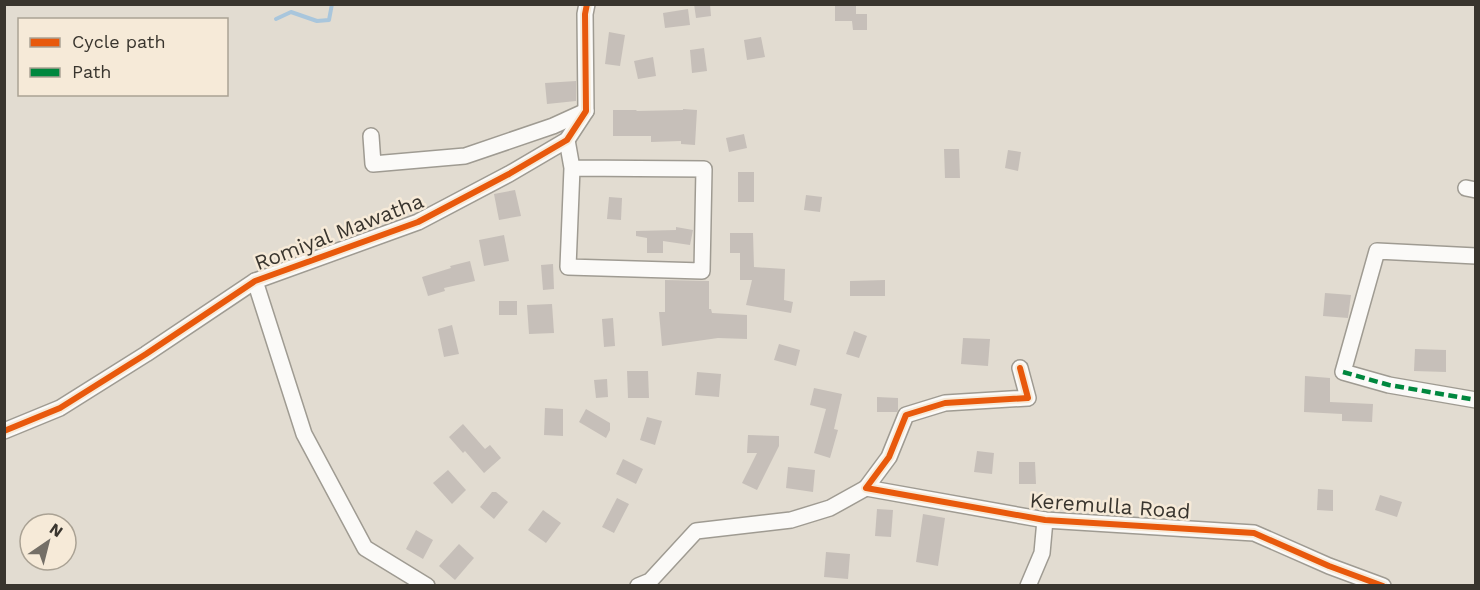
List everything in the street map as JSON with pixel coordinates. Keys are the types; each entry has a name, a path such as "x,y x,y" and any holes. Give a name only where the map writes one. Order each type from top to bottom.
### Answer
{"street":[{"path":"371,135 373,164 465,156 553,126 586,111 585,14 587,4"},
{"name":"Romiyal Mawatha","path":"4,431 60,408 255,281 418,222 509,174 567,140 586,111"},
{"path":"567,140 572,168 568,267 702,271 704,169 572,168"},
{"path":"1476,256 1377,251 1343,372 1389,385 1476,400"},
{"path":"255,281 304,434 365,548 427,585"},
{"path":"638,585 650,581 696,531 791,520 830,508 866,489 889,457 906,415 945,403 1028,398 1020,368"},
{"name":"Keremulla Road","path":"866,489 1045,520 1254,533 1329,566 1383,585"},
{"path":"1028,585 1042,553 1045,520"}],"building":[{"path":"694,4 710,4 711,16 696,18"},
{"path":"835,6 856,6 856,14 867,14 867,30 853,30 852,21 835,21"},
{"path":"688,9 690,25 665,28 663,13"},
{"path":"609,32 625,35 620,66 605,64"},
{"path":"761,37 765,57 747,60 744,40"},
{"path":"704,48 707,71 692,73 690,50"},
{"path":"653,57 656,76 638,79 634,61"},
{"path":"576,81 576,101 547,104 545,83"},
{"path":"613,110 697,110 695,145 681,144 681,141 651,142 651,136 613,136"},
{"path":"744,134 747,148 729,152 726,138"},
{"path":"944,149 959,149 960,178 945,178"},
{"path":"1008,150 1021,152 1018,171 1005,168"},
{"path":"738,172 754,172 754,202 738,202"},
{"path":"515,190 521,216 499,220 494,194"},
{"path":"806,195 822,197 820,212 804,210"},
{"path":"609,197 622,198 621,220 607,219"},
{"path":"676,227 693,230 690,245 663,241 663,253 647,253 647,238 636,236 636,231 676,230"},
{"path":"730,233 753,233 754,267 785,269 784,300 793,302 791,313 746,305 752,280 740,280 740,253 730,253"},
{"path":"504,235 509,261 484,266 479,240"},
{"path":"470,261 475,281 444,288 445,291 428,296 422,277"},
{"path":"553,264 554,289 543,290 541,265"},
{"path":"665,280 709,281 709,309 712,313 747,315 747,339 718,338 662,346 659,312 665,312"},
{"path":"885,280 885,296 850,296 850,281"},
{"path":"1325,293 1351,295 1348,318 1323,316"},
{"path":"499,301 517,301 517,315 499,315"},
{"path":"552,304 554,333 529,334 527,305"},
{"path":"613,318 615,346 604,347 602,319"},
{"path":"452,325 459,354 444,357 438,329"},
{"path":"854,331 867,336 859,358 846,354"},
{"path":"963,338 990,339 988,366 961,364"},
{"path":"779,344 800,350 796,366 774,360"},
{"path":"1415,349 1446,350 1446,372 1414,371"},
{"path":"627,371 648,371 649,398 628,398"},
{"path":"697,372 721,374 719,397 695,395"},
{"path":"1305,376 1330,378 1330,402 1373,404 1372,422 1342,421 1342,414 1304,412"},
{"path":"607,379 608,397 596,398 594,380"},
{"path":"814,388 842,394 834,429 838,430 830,458 814,453 826,409 810,405"},
{"path":"877,397 898,398 897,412 877,412"},
{"path":"545,408 563,409 563,436 544,435"},
{"path":"586,409 610,423 610,430 606,438 579,422"},
{"path":"647,417 662,421 655,445 640,440"},
{"path":"463,424 485,449 490,445 501,458 484,473 449,437"},
{"path":"748,435 779,436 779,446 757,490 742,483 757,453 747,453"},
{"path":"977,451 994,453 992,474 974,472"},
{"path":"623,459 643,469 636,484 616,474"},
{"path":"1019,462 1035,462 1036,484 1019,484"},
{"path":"788,467 815,470 813,492 786,488"},
{"path":"448,470 466,490 452,504 433,483"},
{"path":"1318,489 1333,490 1333,511 1317,510"},
{"path":"492,492 496,492 508,502 494,519 480,507"},
{"path":"1380,495 1402,502 1397,517 1375,510"},
{"path":"617,498 629,504 614,533 602,527"},
{"path":"877,509 893,510 891,537 875,536"},
{"path":"543,510 561,523 546,543 528,530"},
{"path":"923,514 945,518 938,566 916,562"},
{"path":"416,530 433,540 423,559 406,549"},
{"path":"459,544 474,558 455,580 439,566"},
{"path":"826,552 850,554 848,579 824,577"}],"waterway":[{"path":"276,19 291,12 317,21 329,20 332,4"}],"marked path":[{"path":"1343,372 1389,385 1476,400"}],"cycle path":[{"path":"4,431 60,408 255,281 418,222 509,174 567,140 586,111 585,14 587,4"},
{"path":"1020,368 1028,398 945,403 906,415 889,457 866,488 1045,520 1254,533 1329,566 1383,586"}]}
